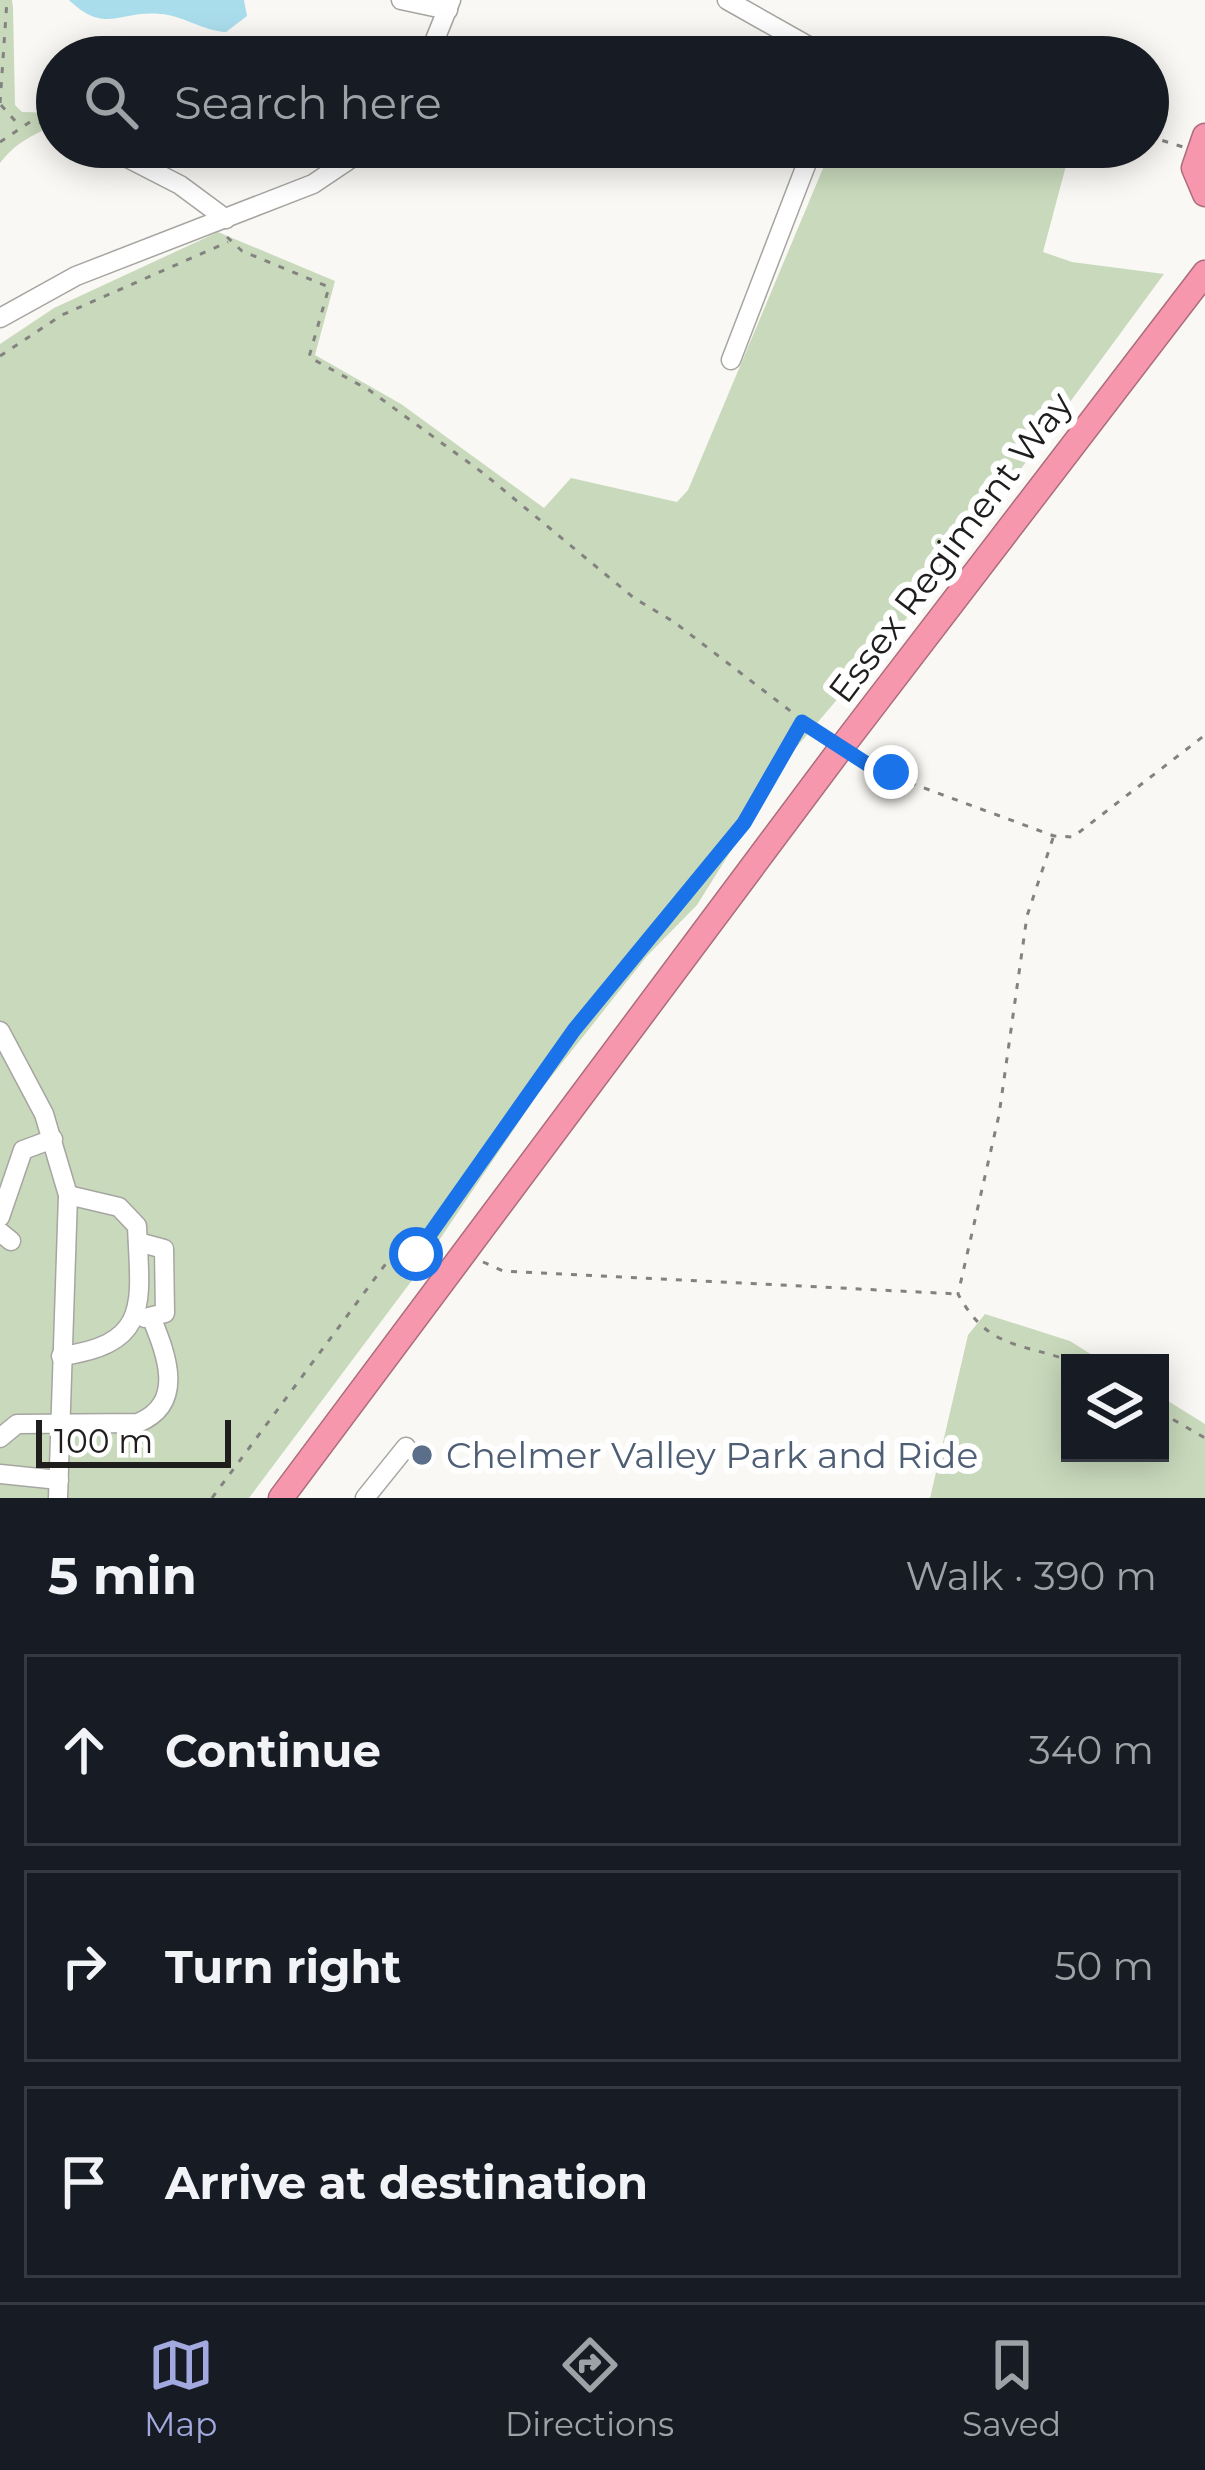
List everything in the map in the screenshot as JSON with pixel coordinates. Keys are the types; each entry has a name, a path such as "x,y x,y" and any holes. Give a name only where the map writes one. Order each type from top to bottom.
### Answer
{"highway":[{"path":"1200,144 1194,168 1205,194"},
{"name":"Essex Regiment Way","path":"281,1498 841,748 1205,273"}],"street":[{"path":"400,0 449,5 436,36"},
{"path":"727,0 791,36"},
{"path":"147,168 180,185 226,219"},
{"path":"0,318 76,276 313,184 337,168"},
{"path":"731,360 805,168"},
{"path":"0,1031 53,1139 68,1195 58,1489 0,1474"},
{"path":"0,1217 23,1150 53,1139"},
{"path":"0,1438 17,1424 150,1418 168,1389 170,1368 145,1318 137,1226 119,1207 68,1195"},
{"path":"61,1356 97,1352 145,1318 165,1313 168,1268 164,1249 138,1242"},
{"path":"365,1498 406,1447"}],"path":[{"path":"8,0 0,103 6,116 21,126"},
{"path":"0,142 21,126 36,122"},
{"path":"1169,139 1200,144"},
{"path":"226,219 228,242"},
{"path":"0,356 62,315 228,242 329,287 311,344 309,357 316,365 369,390 634,598 674,622 802,722 878,771 1054,836 1073,837 1205,735"},
{"path":"416,1254 562,1045 744,823 802,722"},
{"path":"1054,836 1027,916 999,1114 958,1294 974,1324 1005,1344 1061,1359"},
{"path":"212,1498 393,1254 416,1254 429,1265 482,1261 503,1271 958,1294"},
{"path":"1169,1417 1205,1438"}],"green space":[{"path":"0,0 12,0 15,105 22,112 36,112 36,134 0,163"},
{"path":"823,168 1065,168 1043,252 1072,262 1164,274 940,579 794,750 697,905 647,956 539,1092 413,1279 249,1498 0,1498 0,344 54,308 218,232 335,281 315,355 401,404 544,508 571,478 677,502 688,490"},
{"path":"985,1314 1070,1341 1091,1354 1061,1354 1061,1462 1169,1462 1169,1402 1205,1424 1205,1498 930,1498 968,1335"}],"water":[{"path":"69,0 244,0 247,16 226,32 160,14 103,19"}],"place":[{"name":"Chelmer Valley Park and Ride","path":"422,1455"}],"route":[{"path":"416,1254 481,1166 512,1111 623,966 676,909 744,823 802,722 878,771 891,772"}]}
